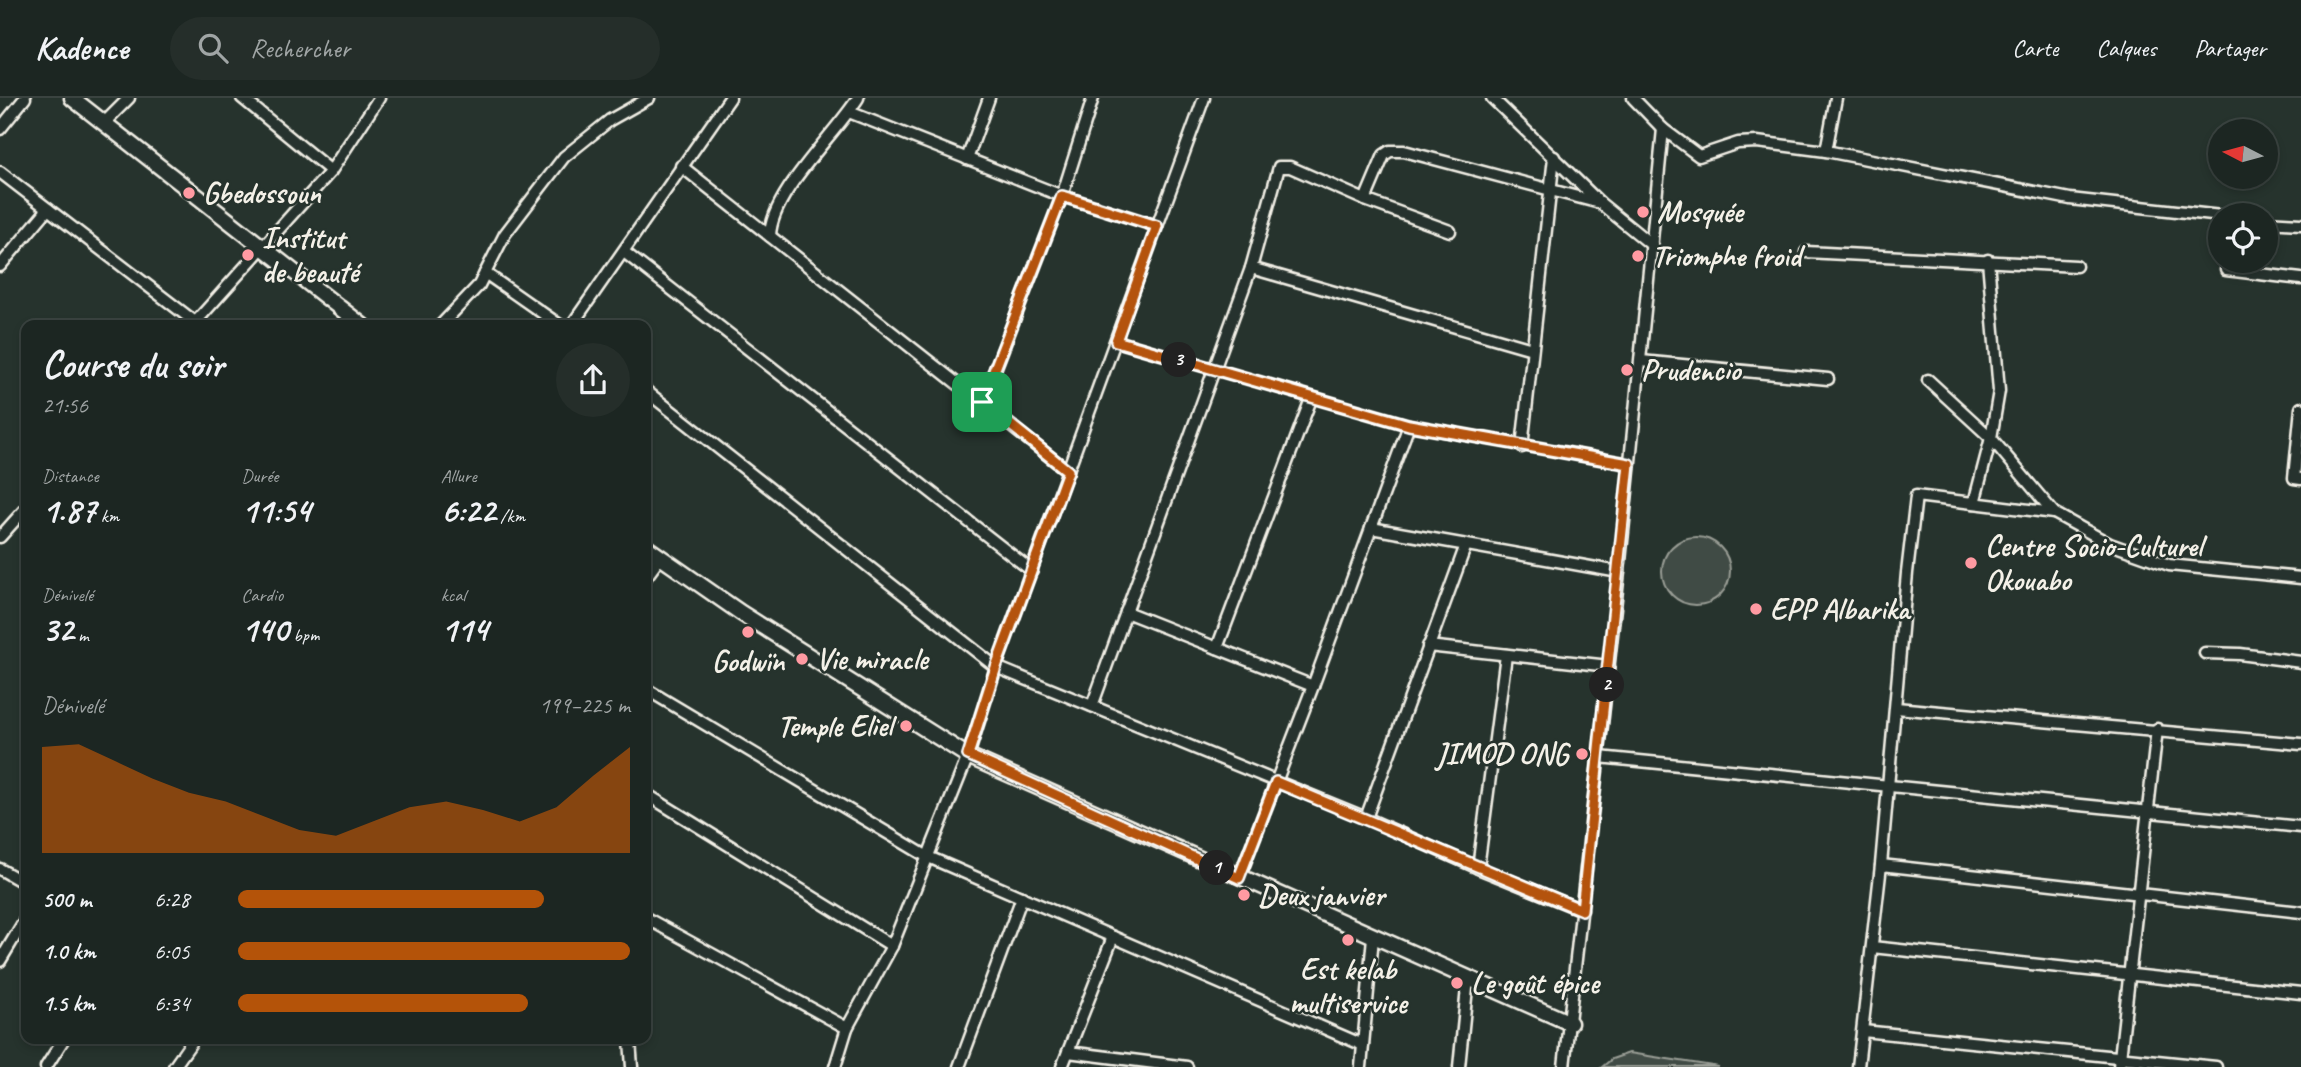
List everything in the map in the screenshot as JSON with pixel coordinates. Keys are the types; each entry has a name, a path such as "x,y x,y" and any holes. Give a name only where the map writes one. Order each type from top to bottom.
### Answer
{"street":[{"path":"0,129 25,98"},
{"path":"72,98 355,320"},
{"path":"104,123 129,98"},
{"path":"242,98 331,171"},
{"path":"197,320 331,171 379,98"},
{"path":"446,320 479,285 505,234 564,157 610,120 649,98"},
{"path":"575,320 730,98"},
{"path":"770,236 773,216 791,186 858,98"},
{"path":"967,159 989,98"},
{"path":"982,402 1062,196 1093,98"},
{"path":"835,1067 847,1028 892,946 968,755 996,667 1204,98"},
{"path":"1492,98 1600,203 1653,246"},
{"path":"1633,98 1663,129 1699,156 1748,141 1826,151 2070,199 2208,215"},
{"path":"1826,151 1836,98"},
{"path":"849,112 1062,196 1157,226"},
{"path":"1564,1067 1619,572 1663,129"},
{"path":"1365,200 1384,155 1390,151 1404,150 1600,203"},
{"path":"1522,447 1554,157"},
{"path":"681,166 1068,471"},
{"path":"1092,706 1251,268 1279,167 1290,167 1365,200 1450,231"},
{"path":"0,172 188,320"},
{"path":"0,266 48,209"},
{"path":"2278,223 2301,224"},
{"path":"624,252 1031,571"},
{"path":"1806,252 2076,266"},
{"path":"1974,503 1992,438 1999,391 1988,260"},
{"path":"1251,268 1532,349"},
{"path":"485,273 552,320"},
{"path":"2251,273 2301,279"},
{"path":"1116,341 1409,425 1629,464"},
{"path":"1641,361 1828,379"},
{"path":"1928,380 1992,438 2054,513 2110,544 2169,565 2301,578"},
{"path":"651,395 996,667 1366,818 1478,868 1582,910"},
{"path":"1217,648 1311,398"},
{"path":"2301,408 2294,478 2301,478"},
{"path":"1239,878 1409,425"},
{"path":"1858,1067 1881,865 1916,496 2054,513"},
{"path":"0,537 21,514"},
{"path":"1371,528 1619,572"},
{"path":"1366,818 1466,545"},
{"path":"651,551 741,612 968,755 1239,878 1570,1023"},
{"path":"651,570 660,558"},
{"path":"1126,612 1313,686"},
{"path":"1428,646 1609,666"},
{"path":"2205,653 2240,654 2301,662"},
{"path":"1478,868 1506,655"},
{"path":"651,692 926,856 1363,1045"},
{"path":"1896,708 2157,729 2301,744"},
{"path":"2119,1062 2157,729"},
{"path":"1599,757 2301,827"},
{"path":"651,797 892,946"},
{"path":"1881,865 2301,912"},
{"path":"0,869 21,881"},
{"path":"959,1067 1022,897"},
{"path":"651,921 847,1028"},
{"path":"0,961 21,926"},
{"path":"1062,1067 1113,937"},
{"path":"1362,1067 1373,937"},
{"path":"1872,947 2301,993"},
{"path":"1460,1067 1468,978"},
{"path":"1863,1031 2119,1062 2216,1067"},
{"path":"46,1067 60,1044"},
{"path":"174,1067 190,1044"},
{"path":"629,1044 632,1067"},
{"path":"1068,1052 1187,1067"}],"shaded area":[{"path":"1696,537 1709,540 1720,547 1727,558 1730,571 1727,584 1720,595 1709,602 1696,605 1683,602 1672,595 1665,584 1662,571 1665,558 1672,547 1683,540"},
{"path":"1629,1053 1719,1067 1602,1067 1612,1059"}],"place":[{"name":"Gbedossoun","path":"189,193"},
{"name":"Mosquée","path":"1643,212"},
{"name":"Institut de beauté","path":"248,255"},
{"name":"Triomphe froid","path":"1638,256"},
{"name":"Prudencio","path":"1627,370"},
{"name":"Centre Socio-Culturel Okouabo","path":"1971,563"},
{"name":"EPP Albarika","path":"1756,609"},
{"name":"Godwïn","path":"748,632"},
{"name":"Vie miracle","path":"802,659"},
{"name":"Temple Eliel","path":"906,726"},
{"name":"JIMOD ONG","path":"1582,754"},
{"name":"Deux janvier","path":"1244,895"},
{"name":"Est kelab multiservice","path":"1348,940"},
{"name":"Le goût épice","path":"1457,983"}],"route":[{"path":"1062,196 1157,226 1116,341 1409,425 1629,464 1582,910 1276,782 1239,878 968,755 996,667 1068,471 982,402 1062,196"}]}
